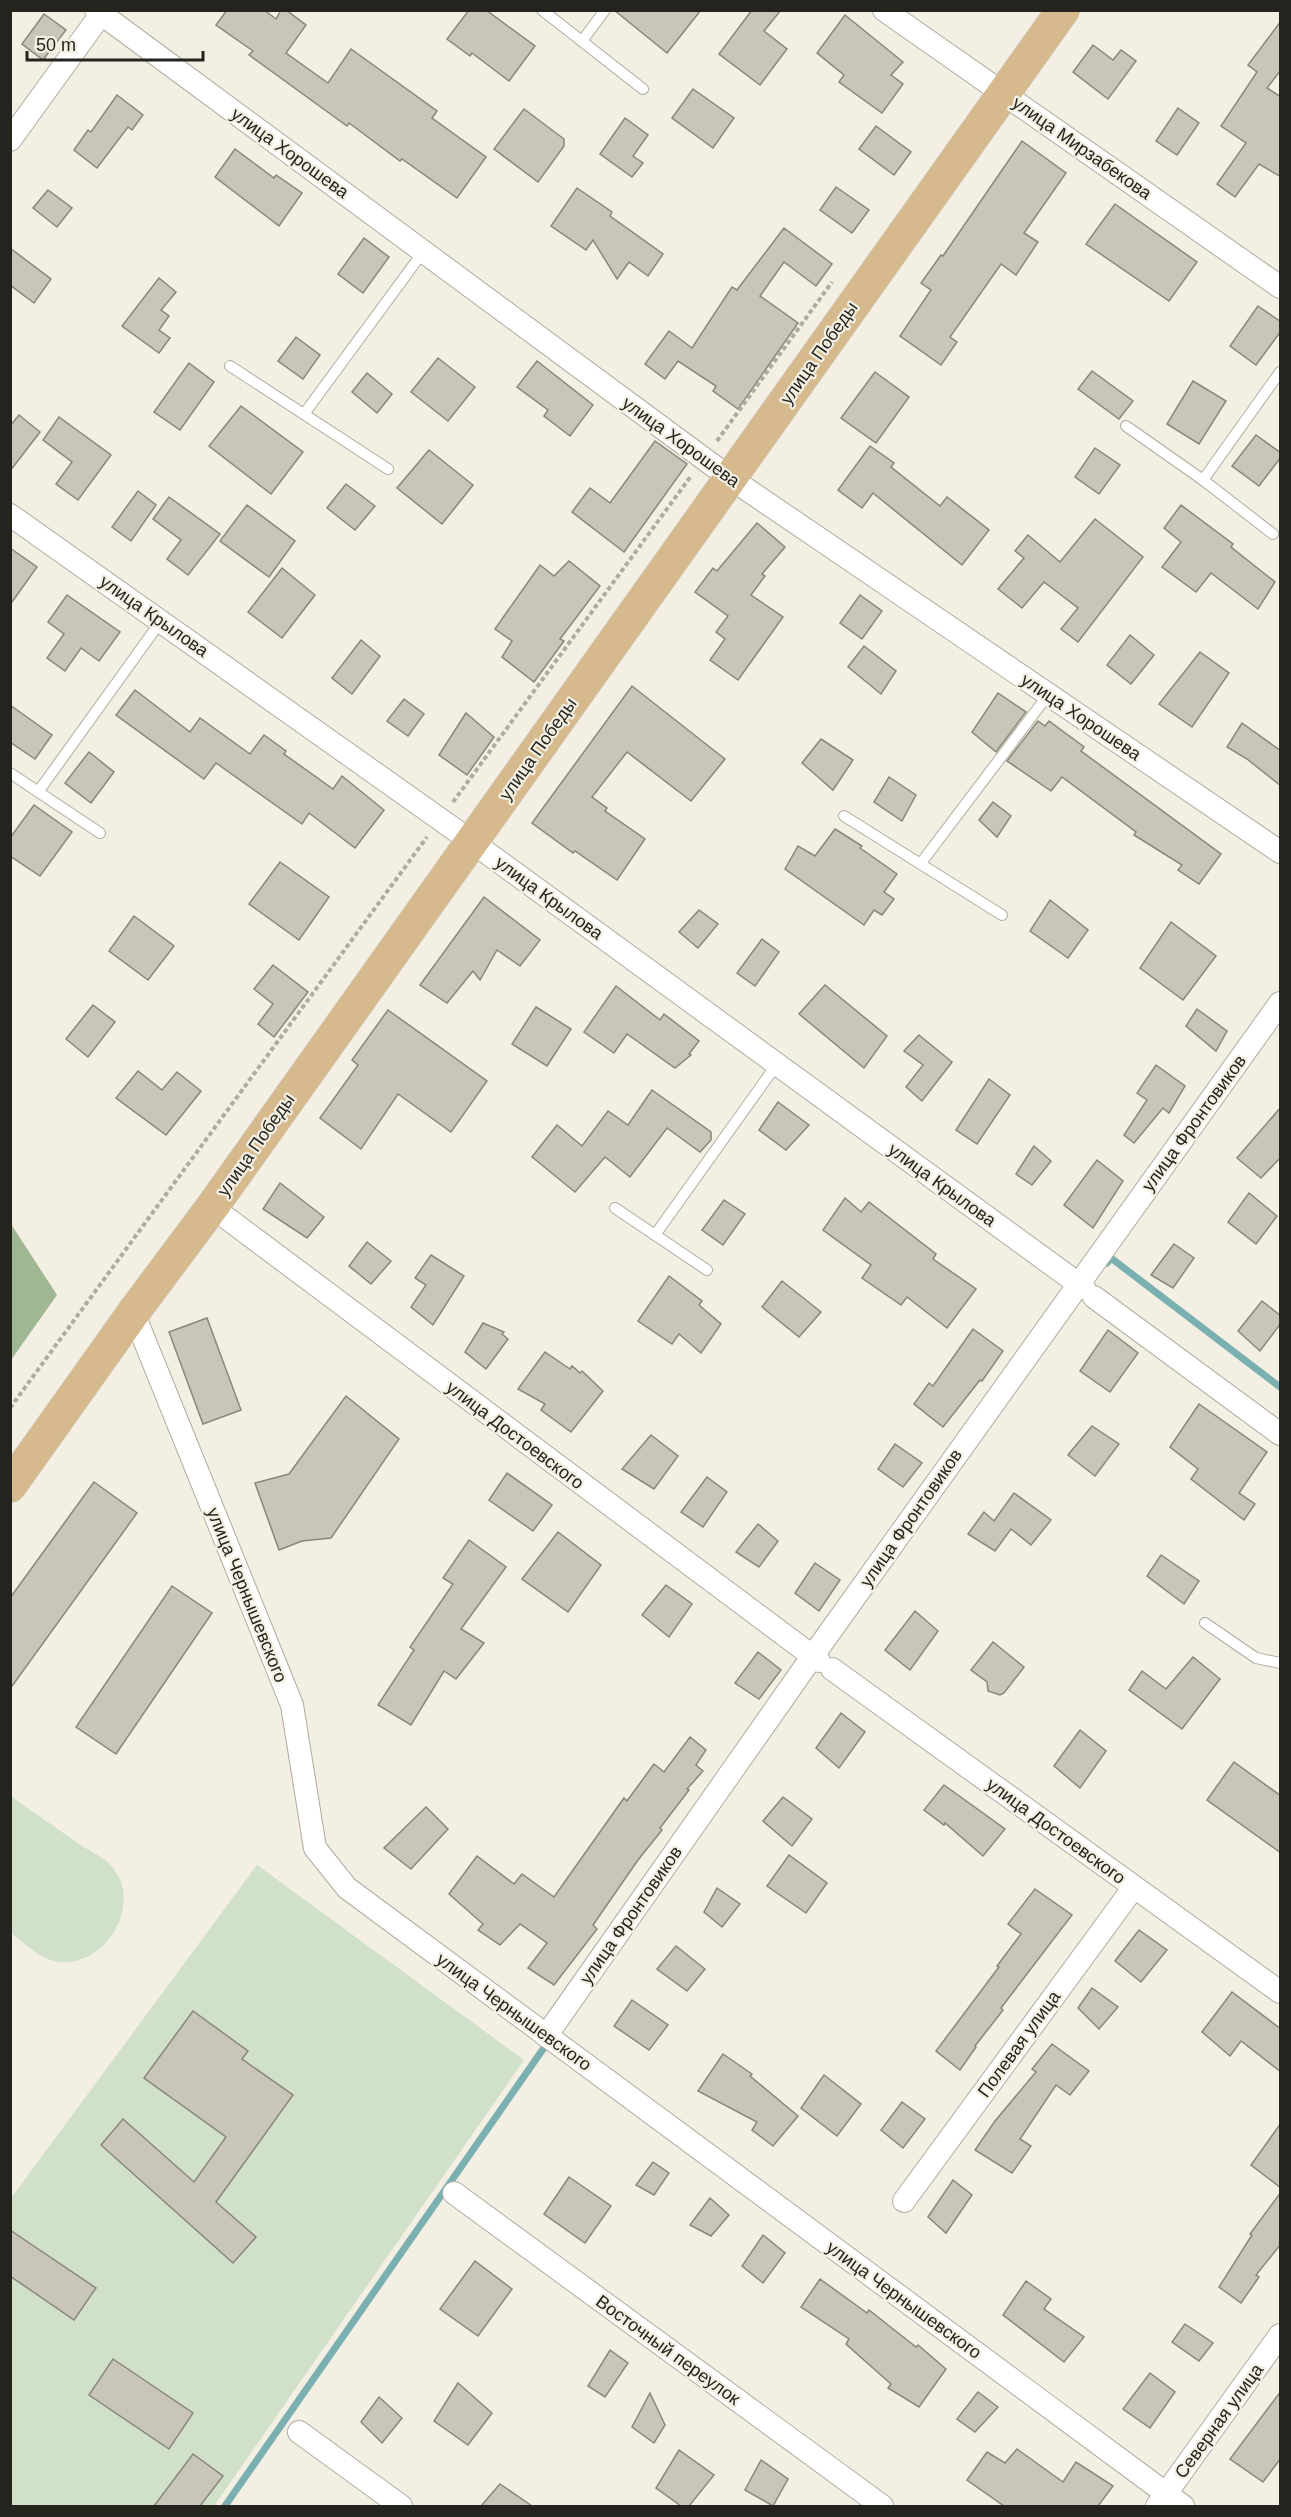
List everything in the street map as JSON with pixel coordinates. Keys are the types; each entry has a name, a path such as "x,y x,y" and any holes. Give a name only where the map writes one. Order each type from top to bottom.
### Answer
{"main road":[{"name":"улица Победы","path":"1001,92 1057,10"},
{"name":"улица Победы","path":"10,1486 132,1310 212,1207 470,840 720,471 1063,10"},
{"name":"улица Победы","path":"10,1477 470,840"}],"street":[{"name":"улица Мирзабекова","path":"884,10 1281,287"},
{"path":"10,140 101,12"},
{"name":"улица Хорошева","path":"101,12 720,471 1281,852"},
{"name":"улица Крылова","path":"10,515 470,840 1281,1434"},
{"name":"улица Фронтовиков","path":"546,2036 821,1663 1085,1290 1281,1003"},
{"name":"улица Достоевского","path":"212,1207 821,1663 1281,1992"},
{"name":"улица Чернышевского","path":"132,1310 292,1705 315,1848 347,1888 1169,2502"},
{"name":"Полевая улица","path":"904,2201 1134,1887"},
{"name":"Восточный переулок","path":"454,2193 882,2506"},
{"name":"Северная улица","path":"1169,2502 1281,2335"},
{"path":"299,2432 401,2506"}],"lane":[{"path":"542,10 643,89"},
{"path":"582,41 605,10"},
{"path":"304,414 423,252"},
{"path":"230,366 388,469"},
{"path":"1203,480 1281,372"},
{"path":"1126,426 1203,480 1273,534"},
{"path":"38,792 161,621"},
{"path":"921,863 1048,695"},
{"path":"10,773 100,833"},
{"path":"844,816 1002,915"},
{"path":"655,1235 777,1064"},
{"path":"615,1208 707,1270"},
{"path":"1205,1623 1256,1658 1281,1663"}],"path":[{"path":"10,1408 440,819 720,471 835,278"}],"green space":[{"path":"10,1224 57,1295 11,1360"},
{"path":"11,1796 106,1861 121,1883 124,1901 120,1919 112,1935 99,1949 84,1958 67,1962 48,1959 33,1951 11,1933"},
{"path":"257,1865 524,2060 214,2506 11,2506 11,2198"}],"building":[{"path":"227,10 264,10 276,19 281,10 286,10 306,25 286,53 328,83 351,49 437,111 432,118 486,157 457,198 402,159 400,161 349,123 347,126 249,55 253,51 216,25"},
{"path":"469,10 486,10 535,46 509,81 472,53 470,56 447,39"},
{"path":"614,10 701,10 667,53"},
{"path":"752,10 781,10 764,31 787,49 760,85 719,54"},
{"path":"44,14 66,30 43,60 22,44"},
{"path":"845,15 903,62 891,75 903,84 882,113 839,82 844,75 817,53"},
{"path":"1281,21 1281,70 1267,88 1281,97 1281,177 1259,164 1235,197 1217,184 1246,143 1221,126 1257,72 1248,65"},
{"path":"1093,45 1113,60 1121,50 1136,61 1108,99 1073,72"},
{"path":"693,89 734,118 713,148 672,118"},
{"path":"117,95 143,115 132,130 128,127 97,168 74,150 88,130 91,132"},
{"path":"1178,108 1199,123 1177,155 1156,141"},
{"path":"524,109 564,139 564,146 538,182 494,149"},
{"path":"625,118 648,135 633,156 643,163 632,177 600,154"},
{"path":"876,126 911,152 894,175 859,149"},
{"path":"1022,141 1066,173 1024,233 1038,242 1016,275 1001,264 950,337 957,342 941,365 900,336 931,290 921,283 941,255 943,256"},
{"path":"235,149 274,178 276,175 302,193 279,226 215,177"},
{"path":"836,187 869,210 852,233 820,210"},
{"path":"577,188 612,212 610,216 663,254 648,276 629,262 617,279 593,240 586,250 551,226"},
{"path":"48,190 72,208 57,227 33,208"},
{"path":"1115,204 1197,262 1169,301 1086,244"},
{"path":"784,228 832,264 816,286 784,262 760,296 798,323 738,409 713,391 716,386 678,361 665,379 645,364 669,331 692,348 732,287 737,290"},
{"path":"364,238 389,257 363,293 338,274"},
{"path":"10,248 51,279 34,303 10,285"},
{"path":"159,278 176,292 161,310 169,316 159,330 170,338 159,353 122,326"},
{"path":"1258,306 1281,322 1281,331 1256,365 1230,346"},
{"path":"296,337 320,355 303,379 278,361"},
{"path":"438,358 475,387 448,421 411,392"},
{"path":"537,361 593,405 570,436 544,416 548,410 517,387"},
{"path":"189,363 214,382 180,430 154,412"},
{"path":"1092,371 1133,401 1119,419 1078,389"},
{"path":"875,372 909,397 876,443 841,418"},
{"path":"367,373 392,394 377,413 352,392"},
{"path":"1193,381 1226,401 1199,444 1167,424"},
{"path":"241,406 303,452 271,494 209,446"},
{"path":"19,415 40,432 10,471 10,426"},
{"path":"59,417 111,455 78,500 56,484 72,462 43,440"},
{"path":"1256,435 1281,453 1281,457 1259,486 1232,466"},
{"path":"655,441 687,464 624,552 572,512 590,488 610,503"},
{"path":"870,446 894,463 891,467 940,506 947,497 989,530 962,565 873,493 862,508 838,490"},
{"path":"1095,448 1120,465 1099,494 1075,477"},
{"path":"429,450 473,485 442,524 397,488"},
{"path":"346,484 375,506 355,530 327,508"},
{"path":"138,491 156,505 131,541 112,527"},
{"path":"169,497 220,534 188,575 167,559 181,540 153,519"},
{"path":"247,505 295,541 269,577 220,541"},
{"path":"1181,505 1233,544 1231,547 1275,582 1258,609 1211,573 1196,592 1162,567 1181,542 1164,528"},
{"path":"1095,519 1143,557 1078,642 1061,629 1078,608 1044,582 1022,608 998,589 1024,558 1015,551 1028,535 1060,562"},
{"path":"757,523 785,547 762,574 765,576 751,595 783,617 738,680 710,660 725,639 716,632 728,616 695,592 713,568 717,571"},
{"path":"10,548 37,567 10,605"},
{"path":"569,561 600,586 560,639 564,641 534,682 502,657 512,641 495,629 540,565 554,576"},
{"path":"282,568 315,595 282,638 248,612"},
{"path":"67,595 120,632 99,661 81,648 65,671 47,658 64,634 48,622"},
{"path":"860,595 882,611 862,639 840,623"},
{"path":"1130,635 1154,655 1131,684 1107,665"},
{"path":"361,640 380,656 352,694 332,678"},
{"path":"864,646 896,671 881,694 848,667"},
{"path":"1200,652 1229,673 1192,727 1159,704"},
{"path":"632,686 725,759 691,801 627,752 592,797 607,808 605,811 645,839 617,880 575,851 573,853 532,823"},
{"path":"135,690 190,732 200,718 250,754 264,735 286,751 284,754 333,789 342,776 384,810 355,848 309,813 302,824 216,763 204,779 116,715"},
{"path":"998,693 1026,712 996,752 972,732"},
{"path":"404,699 424,714 408,736 387,721"},
{"path":"10,705 52,735 35,759 10,742"},
{"path":"466,713 494,737 467,775 439,755"},
{"path":"1038,721 1045,726 1049,721 1084,747 1081,751 1221,854 1199,884 1178,870 1182,865 1134,835 1136,832 1062,777 1051,791 1007,761"},
{"path":"1242,723 1281,751 1281,786 1247,759 1227,747"},
{"path":"821,739 853,760 833,790 802,763"},
{"path":"89,752 114,772 91,803 65,783"},
{"path":"889,777 916,795 902,821 874,802"},
{"path":"993,802 1011,816 997,837 979,820"},
{"path":"34,805 72,832 40,876 10,856 10,838"},
{"path":"835,829 862,846 860,848 897,874 884,892 894,899 882,915 874,910 864,925 785,869 798,846 815,856"},
{"path":"280,862 329,897 299,940 249,904"},
{"path":"484,897 540,940 520,966 497,950 480,980 473,971 447,1003 420,985"},
{"path":"1050,900 1088,930 1068,958 1030,931"},
{"path":"699,910 718,924 698,948 679,932"},
{"path":"134,916 174,946 148,980 109,951"},
{"path":"1171,922 1216,956 1183,1000 1140,968"},
{"path":"762,939 779,952 755,986 737,973"},
{"path":"273,965 308,992 274,1037 258,1024 273,1004 254,989"},
{"path":"825,985 887,1036 864,1068 799,1014"},
{"path":"616,986 660,1020 664,1014 699,1041 689,1054 691,1055 675,1068 627,1034 614,1053 584,1032"},
{"path":"93,1005 115,1022 88,1057 66,1039"},
{"path":"536,1007 571,1029 547,1066 512,1044"},
{"path":"1197,1009 1227,1031 1216,1051 1186,1026"},
{"path":"388,1010 487,1081 451,1132 398,1094 361,1149 320,1118 358,1065 352,1060"},
{"path":"919,1035 952,1062 922,1101 906,1087 923,1065 904,1051"},
{"path":"1156,1065 1185,1086 1169,1113 1163,1108 1134,1143 1124,1135 1147,1100 1137,1093"},
{"path":"138,1071 162,1090 177,1072 201,1091 166,1135 116,1098"},
{"path":"989,1079 1010,1095 977,1144 956,1130"},
{"path":"652,1090 711,1132 711,1140 700,1152 667,1128 630,1177 605,1157 575,1192 532,1157 557,1125 582,1146 608,1111 628,1125"},
{"path":"778,1102 809,1125 786,1150 759,1130"},
{"path":"1281,1107 1281,1157 1261,1178 1237,1158"},
{"path":"1034,1146 1051,1161 1032,1185 1016,1174"},
{"path":"1097,1160 1123,1181 1093,1228 1064,1205"},
{"path":"280,1183 324,1217 307,1238 263,1209"},
{"path":"1249,1193 1277,1216 1256,1244 1228,1222"},
{"path":"845,1198 861,1212 869,1202 936,1254 933,1259 976,1289 947,1328 907,1297 901,1305 862,1278 871,1265 823,1230"},
{"path":"724,1200 745,1214 723,1245 702,1230"},
{"path":"367,1242 391,1261 371,1284 349,1266"},
{"path":"1174,1244 1194,1258 1173,1288 1151,1275"},
{"path":"431,1255 464,1276 433,1325 411,1307 426,1285 415,1278"},
{"path":"669,1276 702,1301 699,1305 721,1324 701,1353 679,1334 672,1344 638,1321"},
{"path":"782,1281 821,1312 799,1337 762,1307"},
{"path":"1262,1301 1281,1316 1281,1323 1260,1351 1238,1331"},
{"path":"207,1318 241,1410 203,1424 169,1332"},
{"path":"483,1323 504,1332 502,1334 508,1339 486,1369 465,1352"},
{"path":"973,1329 1003,1351 982,1381 980,1380 943,1427 914,1404 929,1383 933,1386"},
{"path":"1108,1330 1138,1353 1110,1392 1080,1371"},
{"path":"545,1352 570,1369 572,1366 580,1373 582,1371 603,1391 571,1432 541,1410 545,1404 518,1389"},
{"path":"346,1396 399,1439 331,1538 302,1541 279,1550 255,1483 289,1474"},
{"path":"1199,1404 1267,1452 1239,1493 1255,1504 1244,1520 1191,1479 1198,1469 1170,1447"},
{"path":"1092,1426 1119,1444 1095,1476 1068,1455"},
{"path":"651,1435 678,1456 654,1489 622,1469"},
{"path":"895,1444 922,1463 903,1487 878,1469"},
{"path":"507,1473 552,1505 533,1531 489,1500"},
{"path":"707,1477 727,1492 703,1527 681,1512"},
{"path":"94,1482 137,1513 10,1689 10,1598"},
{"path":"1014,1493 1051,1520 1031,1545 1011,1529 995,1551 968,1534 984,1512 994,1521"},
{"path":"758,1524 778,1541 759,1567 736,1552"},
{"path":"558,1532 601,1565 568,1612 522,1579"},
{"path":"469,1540 506,1567 461,1629 484,1643 456,1679 444,1671 411,1725 378,1705 414,1650 410,1647 453,1584 443,1578"},
{"path":"1161,1555 1199,1581 1184,1604 1147,1576"},
{"path":"815,1563 840,1580 819,1611 795,1593"},
{"path":"666,1585 692,1604 669,1637 642,1615"},
{"path":"172,1586 212,1613 116,1754 76,1727"},
{"path":"915,1611 938,1631 910,1670 885,1650"},
{"path":"993,1642 1024,1667 1000,1695 988,1691 987,1682 971,1670"},
{"path":"758,1652 781,1670 759,1699 735,1683"},
{"path":"1193,1657 1220,1679 1182,1729 1129,1690 1142,1671 1166,1689"},
{"path":"841,1713 865,1732 839,1768 816,1748"},
{"path":"1080,1730 1106,1751 1080,1788 1054,1766"},
{"path":"690,1737 706,1750 696,1765 703,1771 687,1789 689,1790 660,1828 662,1830 593,1925 597,1929 554,1985 528,1968 547,1943 520,1924 500,1945 478,1930 483,1924 449,1894 477,1856 514,1884 522,1874 554,1897 624,1798 627,1801 654,1764 664,1772"},
{"path":"1234,1762 1281,1796 1281,1853 1207,1800"},
{"path":"944,1785 1005,1829 983,1856 945,1823 944,1825 924,1810"},
{"path":"783,1797 812,1819 792,1846 763,1821"},
{"path":"426,1807 448,1829 411,1869 384,1848"},
{"path":"789,1855 827,1883 806,1913 767,1886"},
{"path":"717,1888 740,1904 722,1927 704,1912"},
{"path":"1035,1889 1072,1915 1001,2008 1003,2010 960,2070 936,2051 1021,1934 1008,1924"},
{"path":"1139,1930 1167,1950 1141,1982 1115,1961"},
{"path":"676,1946 705,1969 687,1991 657,1969"},
{"path":"1092,1988 1118,2007 1099,2029 1078,2008"},
{"path":"1232,1992 1281,2029 1281,2072 1241,2041 1230,2056 1202,2032"},
{"path":"632,2000 668,2025 649,2050 614,2026"},
{"path":"193,2011 248,2051 242,2059 293,2095 216,2202 256,2237 233,2263 101,2145 123,2119 194,2182 226,2137 144,2078"},
{"path":"1052,2044 1089,2071 1070,2095 1056,2085 1020,2139 1031,2146 1012,2173 975,2150 995,2121 1036,2072 1032,2069"},
{"path":"723,2054 752,2074 750,2076 798,2116 773,2146 752,2130 757,2122 698,2091"},
{"path":"824,2075 861,2104 837,2136 801,2108"},
{"path":"902,2102 925,2119 903,2148 881,2130"},
{"path":"1281,2123 1281,2188 1251,2165"},
{"path":"653,2162 669,2173 654,2195 636,2185"},
{"path":"569,2177 611,2206 585,2243 544,2214"},
{"path":"953,2180 972,2195 946,2233 928,2217"},
{"path":"1281,2192 1281,2244 1256,2275 1259,2277 1241,2303 1219,2287 1252,2235 1250,2234"},
{"path":"710,2198 729,2215 711,2236 690,2225"},
{"path":"10,2230 96,2288 74,2320 10,2276"},
{"path":"763,2235 785,2253 763,2283 742,2266"},
{"path":"475,2261 512,2289 478,2336 440,2309"},
{"path":"820,2279 867,2313 869,2310 916,2347 918,2345 946,2369 919,2407 888,2388 891,2384 846,2344 849,2339 801,2307"},
{"path":"1026,2281 1051,2299 1044,2309 1084,2337 1064,2362 1003,2315"},
{"path":"1185,2324 1213,2343 1199,2361 1172,2342"},
{"path":"610,2350 628,2363 605,2397 588,2386"},
{"path":"113,2359 193,2413 169,2449 89,2395"},
{"path":"1150,2373 1175,2392 1150,2428 1123,2409"},
{"path":"458,2383 492,2413 468,2445 434,2421"},
{"path":"1281,2391 1281,2458 1263,2482 1230,2459"},
{"path":"978,2392 998,2407 975,2432 957,2419"},
{"path":"650,2393 665,2425 654,2443 632,2427"},
{"path":"379,2397 402,2418 382,2443 361,2422"},
{"path":"1017,2449 1063,2482 1076,2462 1113,2486 1098,2506 1004,2506 967,2480 987,2452 1005,2463"},
{"path":"679,2450 714,2475 689,2506 681,2506 656,2488"},
{"path":"193,2454 223,2476 200,2506 154,2506"},
{"path":"761,2460 788,2479 773,2506 745,2490"},
{"path":"500,2484 532,2506 481,2506"}],"waterway":[{"path":"1107,1263 1111,1258 1280,1387"},
{"path":"225,2506 548,2042"}]}
